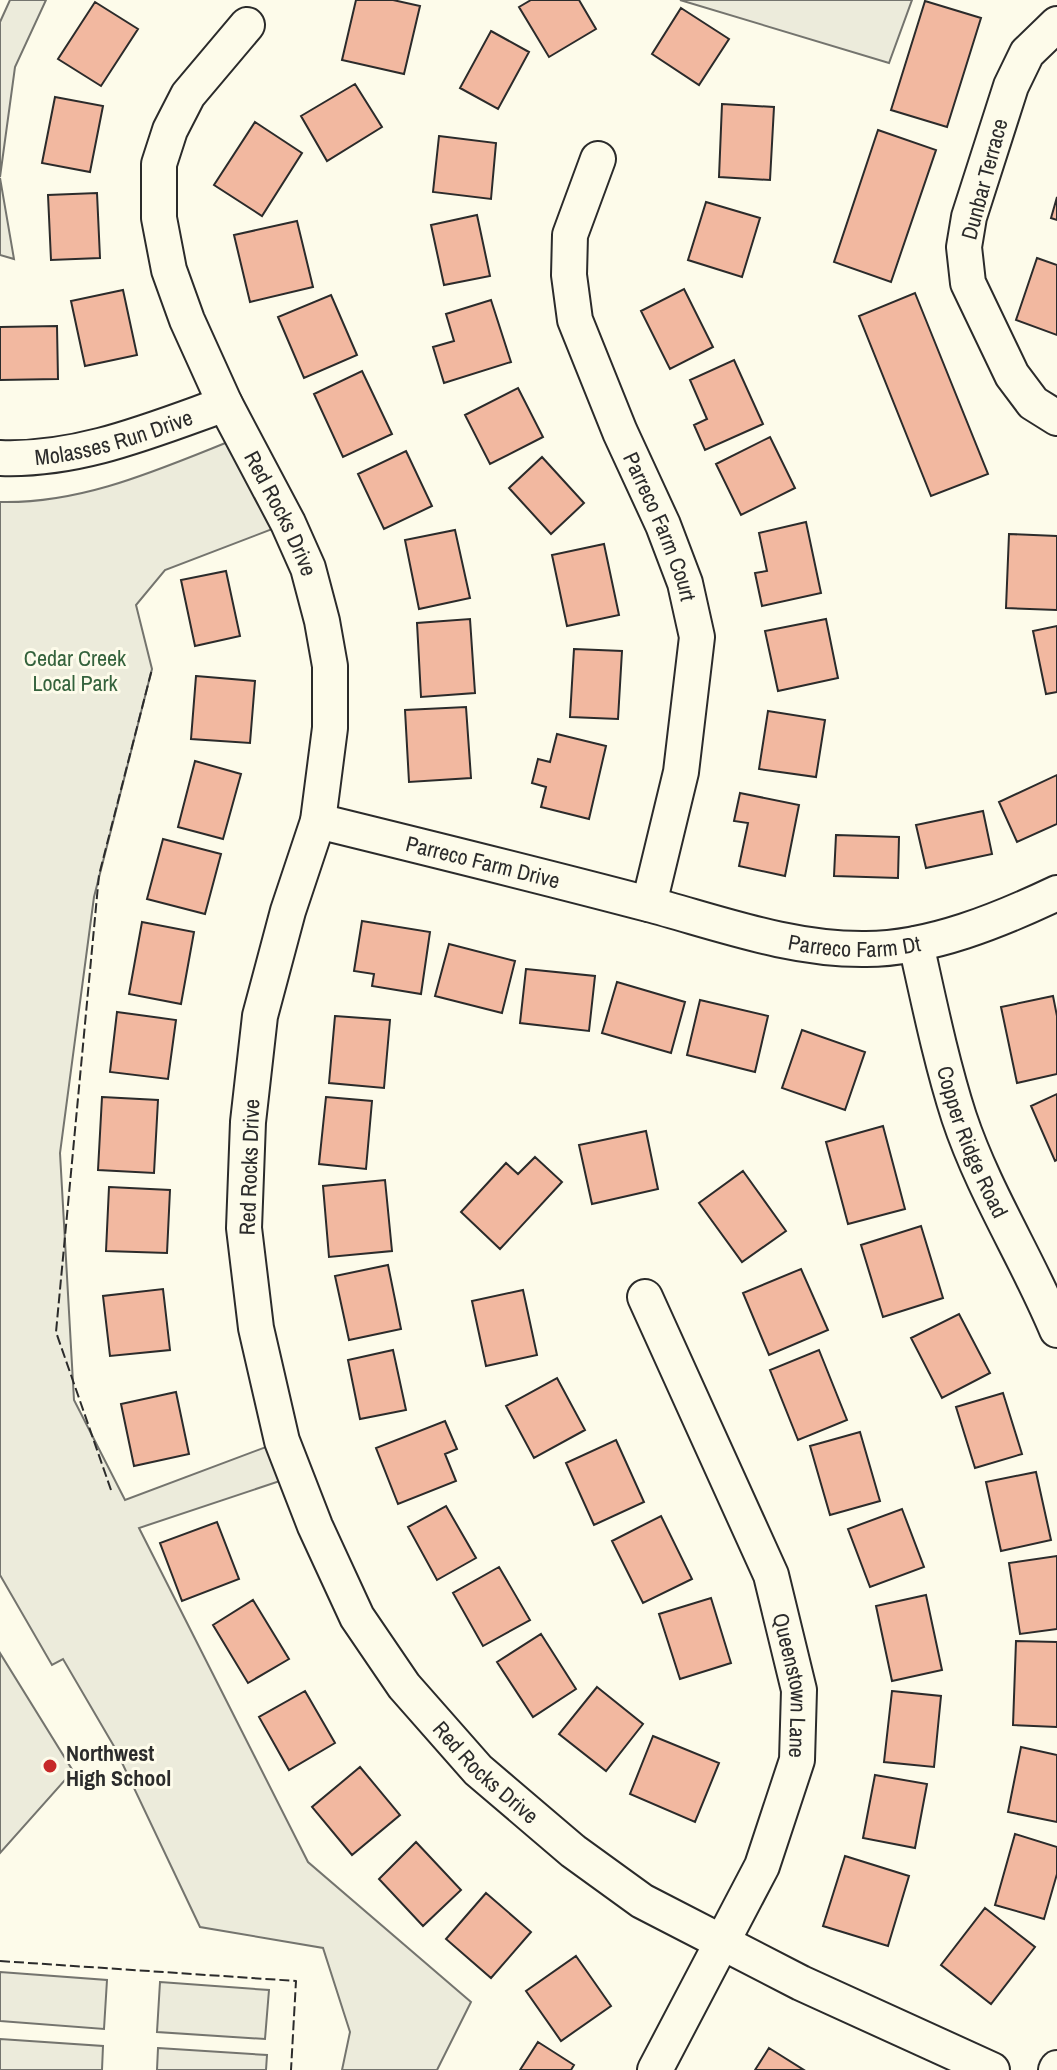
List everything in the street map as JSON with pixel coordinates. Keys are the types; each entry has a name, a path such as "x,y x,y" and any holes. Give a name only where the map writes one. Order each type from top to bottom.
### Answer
{"street":[{"name":"Dunbar Terrace","path":"1057,24 1027,53 1011,86 969,217 964,247 968,283 1012,375 1033,403 1057,418"},
{"name":"Red Rocks Drive","path":"247,25 188,95 170,130 159,164 159,218 169,270 187,320 225,404 288,523 308,568 330,666 330,728 318,821 288,911 260,1016 248,1122 244,1228 256,1328 282,1441 315,1526 357,1617 404,1686 478,1770 573,1851 642,1901 721,1944 992,2070"},
{"name":"Parreco Farm Court","path":"598,159 570,235 569,275 575,320 620,432 663,525 685,583 697,637 681,772 649,904"},
{"name":"Molasses Run Drive","path":"0,458 68,454 124,440 225,404"},
{"name":"Parreco Farm Drive","path":"318,821 649,904"},
{"name":"Parreco Farm Dt","path":"649,904 721,926 820,948 869,949 916,944 959,933 1057,893"},
{"name":"Copper Ridge Road","path":"916,944 936,1033 960,1118 991,1197 1057,1330"},
{"name":"Queenstown Lane","path":"645,1297 771,1575 799,1690 797,1760 762,1866 655,2070"}],"green space":[{"path":"10,0 46,0 15,67 0,177 0,22"},
{"path":"680,0 912,0 889,63"},
{"path":"0,178 14,259 0,255"},
{"name":"Cedar Creek Local Park","path":"243,436 288,523 165,570 136,605 152,669 94,897 60,1153 74,1400 125,1500 282,1441 295,1476 139,1528 308,1862 471,2002 437,2070 342,2070 350,2032 323,1948 200,1927 115,1748 63,1659 52,1665 0,1575 0,502 32,501 94,490 154,471"},
{"path":"0,1653 73,1771 0,1853"},
{"path":"0,1972 107,1980 104,2029 0,2021"},
{"path":"160,1982 269,1990 265,2039 157,2032"},
{"path":"0,2039 103,2046 102,2070 0,2070"},
{"path":"158,2048 267,2055 266,2070 157,2070"}],"building":[{"path":"356,0 393,0 420,6 404,74 342,60"},
{"path":"531,0 579,0 596,29 549,57 519,7"},
{"path":"925,1 981,18 947,127 891,110"},
{"path":"95,2 138,29 101,86 58,59"},
{"path":"681,8 729,39 699,85 652,54"},
{"path":"491,31 529,52 498,109 460,88"},
{"path":"355,84 382,127 327,161 301,116"},
{"path":"55,97 103,106 90,172 42,163"},
{"path":"722,104 774,107 770,180 719,177"},
{"path":"255,122 302,153 262,216 214,185"},
{"path":"878,130 936,150 891,282 834,262"},
{"path":"439,136 496,143 491,199 433,192"},
{"path":"97,193 100,258 51,260 48,195"},
{"path":"1057,197 1057,220 1051,218"},
{"path":"706,202 760,218 742,277 688,260"},
{"path":"477,215 490,276 444,285 431,225"},
{"path":"297,221 313,287 250,302 234,235"},
{"path":"1037,258 1057,265 1057,335 1016,320"},
{"path":"684,289 713,347 670,369 641,311"},
{"path":"123,290 137,355 85,366 71,301"},
{"path":"915,293 988,474 931,496 859,316"},
{"path":"331,295 357,355 304,378 278,317"},
{"path":"491,300 511,362 444,383 433,347 454,341 446,314"},
{"path":"57,326 58,379 0,380 0,327"},
{"path":"734,360 763,424 705,450 694,425 707,419 690,380"},
{"path":"362,371 392,434 343,457 314,394"},
{"path":"518,388 543,437 490,464 465,415"},
{"path":"770,437 795,488 741,515 716,464"},
{"path":"406,451 432,506 384,529 358,474"},
{"path":"542,457 584,503 551,534 509,488"},
{"path":"806,522 821,593 762,606 755,573 767,571 759,533"},
{"path":"455,530 470,598 419,609 405,540"},
{"path":"1009,534 1057,536 1057,610 1006,608"},
{"path":"604,544 619,615 567,626 552,555"},
{"path":"226,571 240,636 195,646 181,580"},
{"path":"470,619 475,693 421,697 417,623"},
{"path":"826,619 838,678 778,691 765,631"},
{"path":"1057,626 1057,692 1046,694 1033,631"},
{"path":"574,649 622,651 618,719 570,717"},
{"path":"196,676 255,681 250,743 191,739"},
{"path":"466,707 471,778 409,782 405,710"},
{"path":"768,711 825,720 816,777 759,769"},
{"path":"557,734 606,746 589,819 541,807 546,787 532,783 538,759 550,762"},
{"path":"195,761 241,774 223,839 178,827"},
{"path":"1057,775 1057,824 1017,842 999,802"},
{"path":"740,793 799,805 785,876 739,866 748,823 734,821"},
{"path":"983,811 992,854 926,868 916,825"},
{"path":"836,835 899,837 898,878 834,876"},
{"path":"163,839 221,854 205,914 147,899"},
{"path":"362,921 430,932 421,994 372,986 374,974 354,971"},
{"path":"142,922 194,932 181,1004 129,994"},
{"path":"449,944 515,961 502,1013 435,996"},
{"path":"526,969 595,976 589,1031 520,1023"},
{"path":"617,982 685,1002 671,1053 602,1033"},
{"path":"1053,996 1057,1016 1057,1074 1017,1083 1001,1007"},
{"path":"700,1000 768,1016 755,1072 687,1055"},
{"path":"117,1012 176,1020 168,1079 110,1072"},
{"path":"335,1016 390,1020 384,1088 329,1083"},
{"path":"802,1030 865,1052 845,1110 782,1088"},
{"path":"1057,1094 1057,1160 1055,1161 1031,1106"},
{"path":"102,1097 158,1100 154,1173 98,1170"},
{"path":"326,1097 372,1101 366,1169 319,1164"},
{"path":"883,1126 905,1209 848,1224 826,1142"},
{"path":"646,1131 658,1189 592,1204 579,1145"},
{"path":"535,1157 562,1182 500,1249 461,1212 506,1163 518,1174"},
{"path":"743,1171 786,1231 742,1262 699,1203"},
{"path":"385,1180 392,1251 329,1257 323,1186"},
{"path":"109,1187 170,1190 167,1253 106,1251"},
{"path":"921,1226 943,1298 883,1317 861,1245"},
{"path":"388,1265 401,1329 349,1340 335,1276"},
{"path":"801,1269 828,1330 769,1355 743,1293"},
{"path":"163,1289 170,1350 110,1356 103,1296"},
{"path":"523,1290 537,1355 486,1366 472,1301"},
{"path":"959,1314 990,1373 942,1398 911,1338"},
{"path":"393,1350 406,1410 360,1419 348,1360"},
{"path":"819,1350 847,1420 798,1440 770,1370"},
{"path":"557,1378 585,1430 534,1458 506,1406"},
{"path":"176,1392 189,1454 134,1466 121,1404"},
{"path":"1003,1393 1022,1454 975,1468 956,1407"},
{"path":"445,1421 457,1449 445,1454 456,1481 398,1504 376,1448"},
{"path":"860,1432 880,1501 830,1515 810,1446"},
{"path":"616,1440 644,1502 594,1525 566,1463"},
{"path":"1036,1472 1051,1540 1001,1551 986,1482"},
{"path":"446,1506 476,1558 437,1580 408,1527"},
{"path":"902,1509 924,1567 870,1587 848,1529"},
{"path":"661,1516 692,1579 643,1603 612,1541"},
{"path":"217,1522 239,1579 182,1601 160,1543"},
{"path":"1057,1556 1057,1629 1020,1634 1009,1563"},
{"path":"499,1567 530,1620 483,1646 453,1593"},
{"path":"926,1595 942,1670 892,1681 876,1606"},
{"path":"711,1598 731,1663 680,1679 659,1614"},
{"path":"253,1600 289,1659 248,1683 213,1625"},
{"path":"541,1634 576,1689 533,1717 497,1662"},
{"path":"1016,1641 1057,1642 1057,1727 1013,1725"},
{"path":"597,1687 643,1724 606,1771 559,1734"},
{"path":"305,1691 335,1743 289,1770 259,1717"},
{"path":"892,1691 941,1696 934,1767 884,1762"},
{"path":"653,1736 719,1763 695,1822 630,1794"},
{"path":"1021,1747 1057,1755 1057,1822 1008,1812"},
{"path":"360,1767 400,1815 352,1855 312,1807"},
{"path":"875,1775 927,1784 915,1848 863,1838"},
{"path":"1015,1834 1057,1847 1057,1874 1044,1919 995,1905"},
{"path":"416,1842 461,1890 423,1926 379,1879"},
{"path":"845,1856 909,1876 888,1946 823,1926"},
{"path":"486,1893 531,1932 491,1978 446,1939"},
{"path":"985,1908 1035,1947 991,2004 941,1965"},
{"path":"576,1956 611,2006 561,2041 526,1991"},
{"path":"538,2042 574,2065 571,2070 520,2070"},
{"path":"769,2048 804,2070 755,2070"}],"fence":[{"path":"111,1490 56,1332 99,875 152,669"},
{"path":"0,1961 296,1981 291,2070"}],"place":[{"name":"Northwest High School","path":"50,1766"}]}
